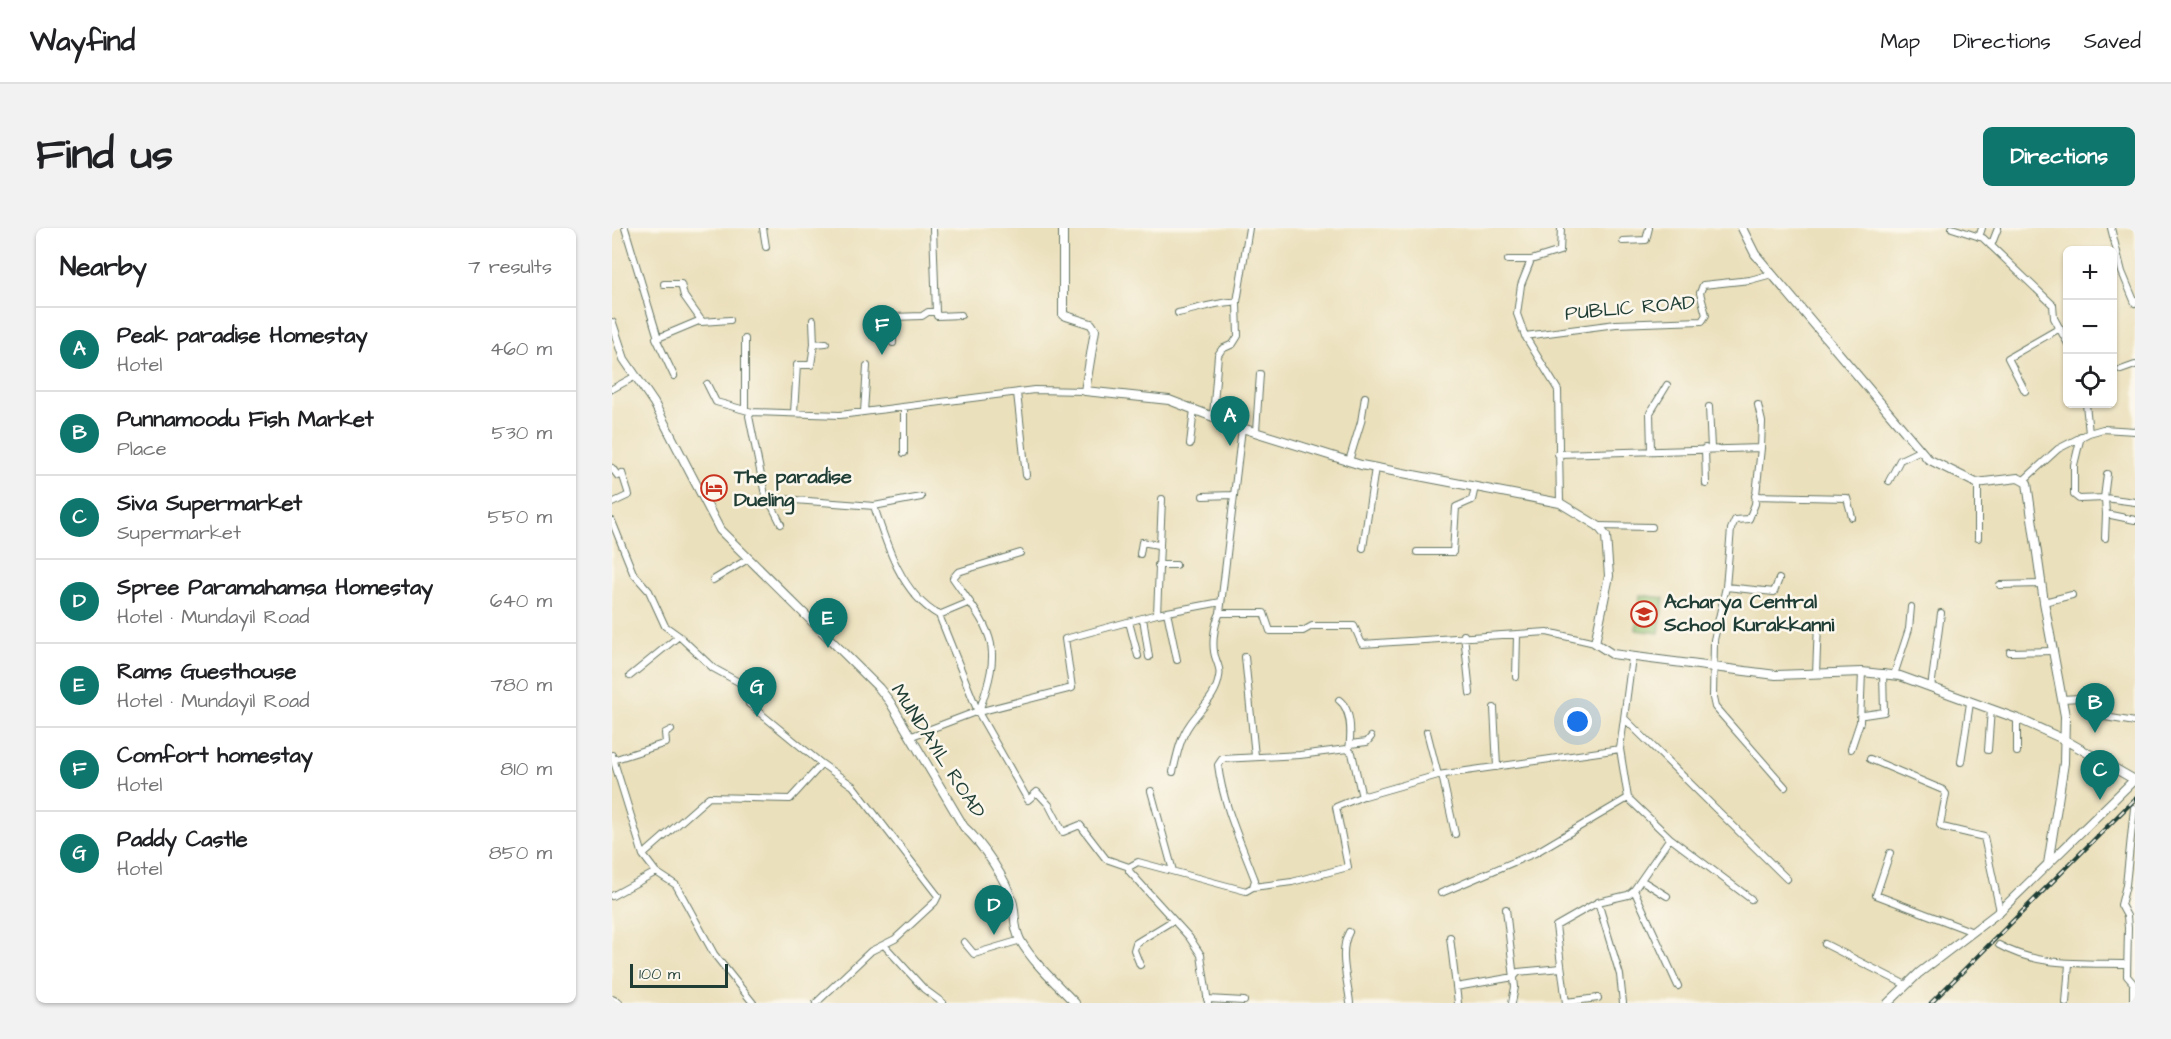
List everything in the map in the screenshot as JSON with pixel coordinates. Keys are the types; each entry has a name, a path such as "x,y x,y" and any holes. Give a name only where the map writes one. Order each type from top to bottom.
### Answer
{"main road":[{"path":"1064,228 1063,315 1090,324 1095,330 1085,391 1169,400 1242,428 1375,468 1560,503 1598,526 1606,536 1609,576 1595,643 1612,654 1776,675 1883,672 2017,718 2065,740 2135,780 2000,911 1906,985 1888,1003"},
{"path":"1742,228 1752,251 1921,450 1939,467 1978,484 2018,478 2024,480 2031,501 2041,584 2062,699 2065,740 2048,864"},
{"name":"MUNDAYIL ROAD","path":"612,323 624,359 634,377 654,403 720,530 879,688 912,736 964,827 979,840 1007,888 1014,906 1013,924 1021,940 1034,960 1075,1003"},
{"path":"612,1000 618,1003"}],"street":[{"path":"625,228 656,338 675,376"},
{"path":"764,228 766,247"},
{"path":"933,228 937,316 961,315"},
{"path":"1213,416 1218,355 1222,349 1233,344 1238,336 1237,302 1249,228"},
{"path":"1508,260 1531,260 1560,251 1561,228"},
{"path":"1623,241 1646,240 1649,228"},
{"path":"1952,228 1979,237 1991,246 2053,305 2054,318 2063,335"},
{"path":"1979,237 1982,228"},
{"path":"1991,246 1998,228"},
{"path":"2111,228 2122,272 2135,303"},
{"path":"1531,260 1521,285 1517,310 1525,336 1558,390 1560,503"},
{"name":"PUBLIC ROAD","path":"1525,336 1616,324 1702,321 1706,315 1700,293 1703,285 1750,280 1772,274"},
{"path":"664,284 681,284 685,298 690,302 701,322"},
{"path":"1178,313 1207,308 1228,300 1237,302"},
{"path":"893,343 893,317 922,316 928,312 936,312"},
{"path":"794,413 797,365 811,365 814,345 813,320"},
{"path":"656,338 701,322 730,321"},
{"path":"2025,391 2008,358 2060,328"},
{"path":"745,339 748,411 755,454 765,495 781,525"},
{"path":"814,345 826,344"},
{"path":"2121,370 2135,365"},
{"path":"864,412 867,366"},
{"path":"1256,431 1260,374"},
{"path":"612,389 634,377"},
{"path":"707,384 716,402 748,411 840,415 1034,390 1085,391"},
{"path":"1651,450 1650,413 1667,385"},
{"path":"1017,393 1026,475"},
{"path":"1349,461 1361,423 1365,397"},
{"path":"1758,405 1762,423 1755,504 1749,519 1736,520 1731,529 1726,587 1714,640 1715,707 1785,788"},
{"path":"1706,484 1709,407"},
{"path":"904,408 904,453"},
{"path":"2086,408 2088,433"},
{"path":"1190,444 1194,409"},
{"path":"1173,772 1180,743 1189,726 1215,694 1220,676 1214,644 1215,622 1220,613 1232,495 1242,428"},
{"path":"2024,480 2058,449 2081,436 2103,429 2135,431"},
{"path":"2081,436 2074,465 2073,492 2079,499 2135,502"},
{"path":"1558,454 1761,448"},
{"path":"1889,482 1900,460 1921,450"},
{"path":"612,468 618,476 622,472 629,495 612,503"},
{"path":"1363,548 1375,468"},
{"path":"2105,538 2104,499 2107,474"},
{"path":"1978,484 1978,538"},
{"path":"1417,552 1453,552 1456,507 1470,502 1475,487"},
{"path":"1203,496 1232,495"},
{"path":"1755,496 1847,498 1852,517"},
{"path":"768,498 874,506 921,497"},
{"path":"1157,614 1158,545 1162,499"},
{"path":"874,506 886,546 901,573 928,609 939,615 978,712 1028,800 1037,792 1049,805 1064,832 1080,825 1106,859 1129,867 1138,862 1246,891 1253,887 1292,882 1348,867 1336,807 1362,796 1440,775 1620,749"},
{"path":"2106,514 2135,520"},
{"path":"612,521 620,534 633,573 649,591 665,626 713,668 744,685 749,704 822,764 853,786 938,896 935,902 901,933 871,951 816,1003"},
{"path":"1598,526 1652,527"},
{"path":"1140,554 1142,542 1158,545"},
{"path":"978,712 989,684 994,648 987,626 953,578 958,572 1020,553"},
{"path":"713,580 748,559"},
{"path":"1158,565 1176,565"},
{"path":"1726,587 1774,592 1779,579"},
{"path":"2000,585 2041,584"},
{"path":"2044,602 2072,596"},
{"path":"939,615 970,602"},
{"path":"912,736 978,712 1072,688 1065,639 1157,614 1221,602"},
{"path":"1894,675 1909,629 1911,607"},
{"path":"1167,612 1177,660"},
{"path":"1220,613 1264,613 1270,631 1303,631 1312,626 1354,626 1362,644 1464,635 1517,635 1547,632 1595,643"},
{"path":"1931,688 1941,613"},
{"path":"1143,618 1149,657"},
{"path":"1129,622 1138,656"},
{"path":"1816,674 1818,622"},
{"path":"1464,635 1470,693"},
{"path":"1516,676 1517,635"},
{"path":"630,676 679,636"},
{"path":"2010,652 2052,651"},
{"path":"1245,657 1255,756"},
{"path":"1632,657 1620,749 1628,798 1670,838 1751,899"},
{"path":"1851,749 1860,722 1862,672"},
{"path":"1864,716 1884,712 1883,672"},
{"path":"2062,699 2098,697"},
{"path":"1339,700 1347,708 1350,747 1362,796"},
{"path":"1962,762 1970,703"},
{"path":"1494,708 1497,767"},
{"path":"1988,750 1991,709"},
{"path":"2105,717 2135,722"},
{"path":"2017,718 2017,752"},
{"path":"1625,719 1787,879"},
{"path":"671,730 665,733 666,743 613,758 614,770 643,855 656,872 676,885 714,954 753,1003"},
{"path":"1427,732 1455,834"},
{"path":"1253,887 1255,880 1227,805 1218,765 1222,759 1350,747 1367,742 1371,737"},
{"path":"1870,759 1942,790 1946,794 1940,825 1984,837 2000,911"},
{"path":"643,855 709,797 790,799 822,764"},
{"path":"1151,791 1173,871"},
{"path":"1441,893 1535,853 1628,798"},
{"path":"2133,1003 2133,983 2127,976 2126,964 2127,916 2121,905 2126,885 2134,808"},
{"path":"1598,998 1566,1002 1556,926 1598,902 1628,895 1634,890 1670,838"},
{"path":"1890,853 1876,895 1974,933"},
{"path":"1129,867 1129,871 1172,921 1190,938 1201,954 1208,1001 1244,1001"},
{"path":"612,896 656,872"},
{"path":"1641,880 1667,896"},
{"path":"1634,890 1678,986"},
{"path":"1598,902 1620,975 1623,1003"},
{"path":"1506,909 1514,977 1512,1003"},
{"path":"1140,966 1134,950 1136,943 1172,921"},
{"path":"1349,932 1344,941 1344,950 1350,1003"},
{"path":"2126,936 2135,937"},
{"path":"1450,937 1458,1003"},
{"path":"964,942 974,954 1021,940"},
{"path":"1825,944 1906,985"},
{"path":"884,945 924,989 943,1003"},
{"path":"1999,945 2028,957 2069,964 2126,964"},
{"path":"2066,1003 2069,964"},
{"path":"1456,987 1514,977 1518,972 1562,968"}],"green space":[{"path":"1640,595 1664,598 1659,633 1636,630"}],"railway":[{"path":"1931,1003 2135,799"}],"place":[{"name":"Comfort homestay","path":"882,355"},
{"name":"Peak paradise Homestay","path":"1230,446"},
{"name":"The paradise Dueling","path":"714,488"},
{"name":"Acharya Central School Kurakkanni","path":"1644,614"},
{"name":"Rams Guesthouse","path":"828,648"},
{"name":"Paddy Castle","path":"757,717"},
{"name":"Punnamoodu Fish Market","path":"2095,733"},
{"name":"Siva Supermarket","path":"2100,800"},
{"name":"Spree Paramahamsa Homestay","path":"994,935"}]}
